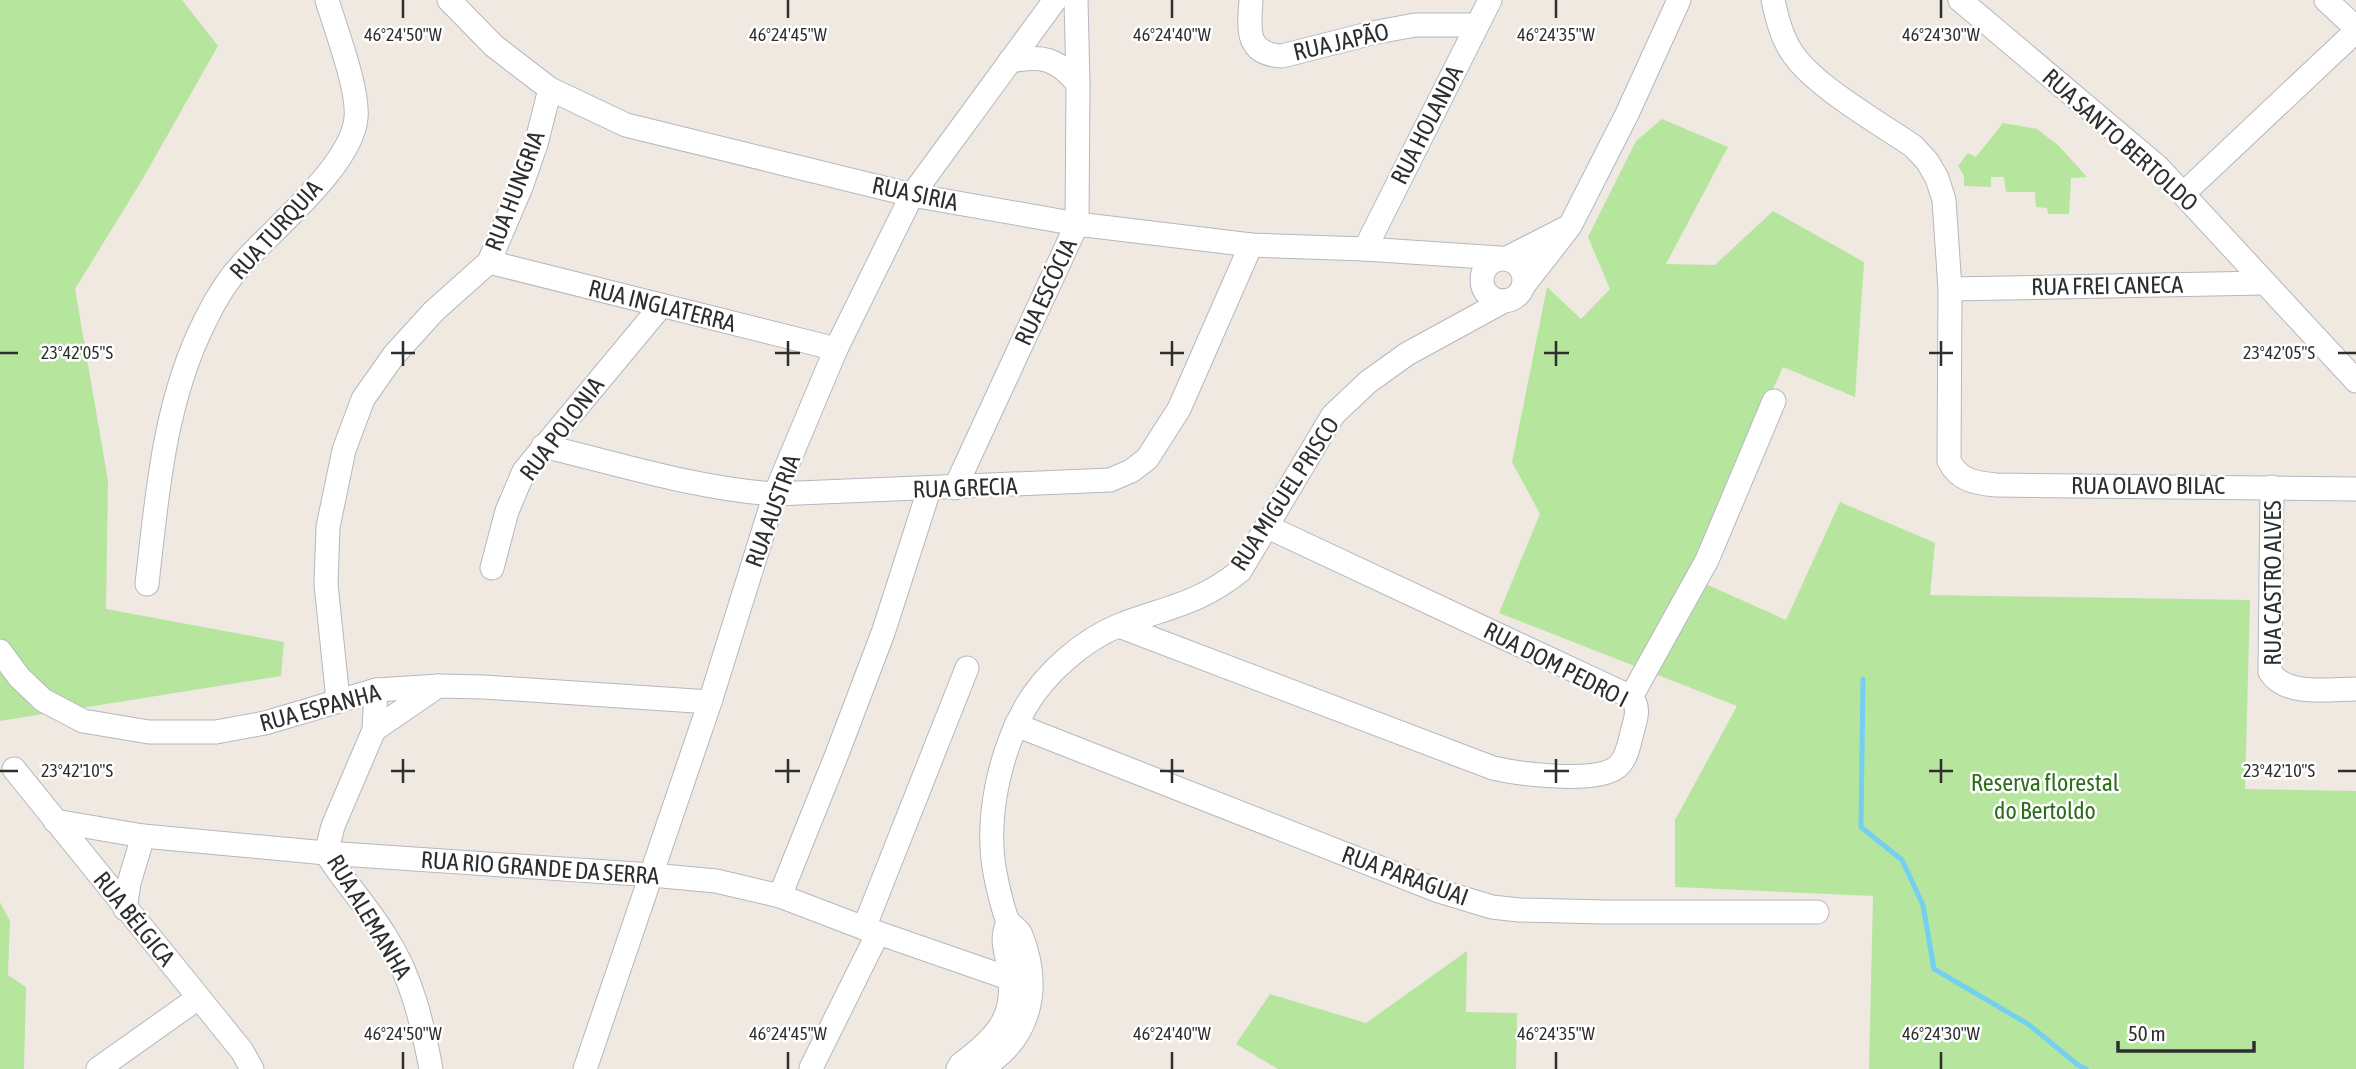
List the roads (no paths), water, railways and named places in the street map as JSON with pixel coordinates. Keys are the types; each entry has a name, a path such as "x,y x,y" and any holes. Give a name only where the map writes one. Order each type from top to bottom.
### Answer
{"street":[{"name":"RUA TURQUIA","path":"147,584 161,459 186,362 206,318 240,265 315,188 348,146 351,137 356,119 354,92 327,0"},
{"name":"RUA AUSTRIA","path":"585,1069 710,702 775,494 836,349 912,195 1055,0"},
{"name":"RUA ESCÓCIA","path":"955,488 1077,223 1079,84 1075,34 1076,0"},
{"name":"RUA JAPÃO","path":"1251,0 1251,38 1258,50 1271,55 1282,56 1415,25 1477,25"},
{"name":"RUA HOLANDA","path":"1365,249 1490,0"},
{"name":"RUA MIGUEL PRISCO","path":"981,1069 1006,1050 1030,1006 1030,974 1020,932 1008,922 995,874 992,820 1001,772 1016,724 1041,683 1084,647 1119,626 1194,601 1220,587 1240,571 1333,415 1368,382 1407,354 1504,301 1517,297 1570,226 1627,114 1679,0"},
{"path":"1773,0 1781,33 1792,53 1812,76 1913,146 1927,161 1937,178 1944,200 1950,289"},
{"name":"RUA SANTO BERTOLDO","path":"1961,0 2184,192 2264,283 2347,357 2356,381"},
{"path":"2184,192 2356,29 2326,0"},
{"name":"RUA SIRIA","path":"453,1 495,46 550,89 626,125 912,195 1077,223 1251,246 1365,249 1504,258"},
{"path":"1036,24 1075,34"},
{"path":"1010,61 1029,57 1046,59 1067,70 1079,84"},
{"name":"RUA HUNGRIA","path":"338,700 326,584 328,527 344,450 363,399 394,355 434,311 489,262 521,187 536,144 550,89"},
{"name":"RUA MIGUEL PRISCO","path":"1447,331 1482,282 1487,265 1570,226"},
{"name":"RUA GRECIA","path":"544,446 720,488 775,494 1110,481 1131,471 1147,459 1179,409 1251,246"},
{"name":"RUA SIRIA","path":"1427,253 1482,282"},
{"path":"1504,258 1520,266 1524,272 1524,285"},
{"name":"RUA INGLATERRA","path":"489,262 836,349"},
{"path":"1482,282 1491,297 1504,301"},
{"name":"RUA FREI CANECA","path":"1950,289 2264,283"},
{"name":"RUA OLAVO BILAC","path":"1950,289 1950,461 1963,478 1996,485 2356,489"},
{"name":"RUA POLONIA","path":"492,568 508,510 524,471 661,306"},
{"path":"1631,697 1707,560 1774,401"},
{"name":"RUA CASTRO ALVES","path":"2272,487 2270,672 2275,679 2295,688 2356,690"},
{"path":"780,896 883,633 929,489"},
{"name":"RUA DOM PEDRO I","path":"1119,626 1493,768 1517,773 1601,774 1617,767 1627,752 1637,714 1637,706 1631,697 1268,527"},
{"path":"1168,609 1183,652"},
{"name":"RUA ESPANHA","path":"0,651 19,677 43,700 83,721 149,732 216,732 265,723 376,690 439,686 710,702"},
{"path":"811,1068 871,930 967,668"},
{"path":"374,730 439,686"},
{"name":"RUA ALEMANHA","path":"376,690 374,730 332,825 326,853 385,935 402,965 422,1018 431,1069"},
{"name":"RUA PARAGUAI","path":"1016,724 1439,891 1492,907 1604,912 1817,912"},
{"name":"RUA BÉLGICA","path":"14,769 242,1051 252,1069"},
{"name":"RUA RIO GRANDE DA SERRA","path":"55,821 143,836 326,853 716,881 780,896 1011,979"},
{"path":"125,908 143,836"},
{"name":"RUA MIGUEL PRISCO","path":"958,1069 992,1039 1002,1026 1012,994 1002,936 1008,922"},
{"path":"98,1069 198,998"}],"waterway":[{"path":"1863,679 1861,827 1902,860 1923,905 1934,969 2028,1024 2086,1069"}],"park label":[{"name":"Reserva florestal do Bertoldo","path":"2045,797"}]}
